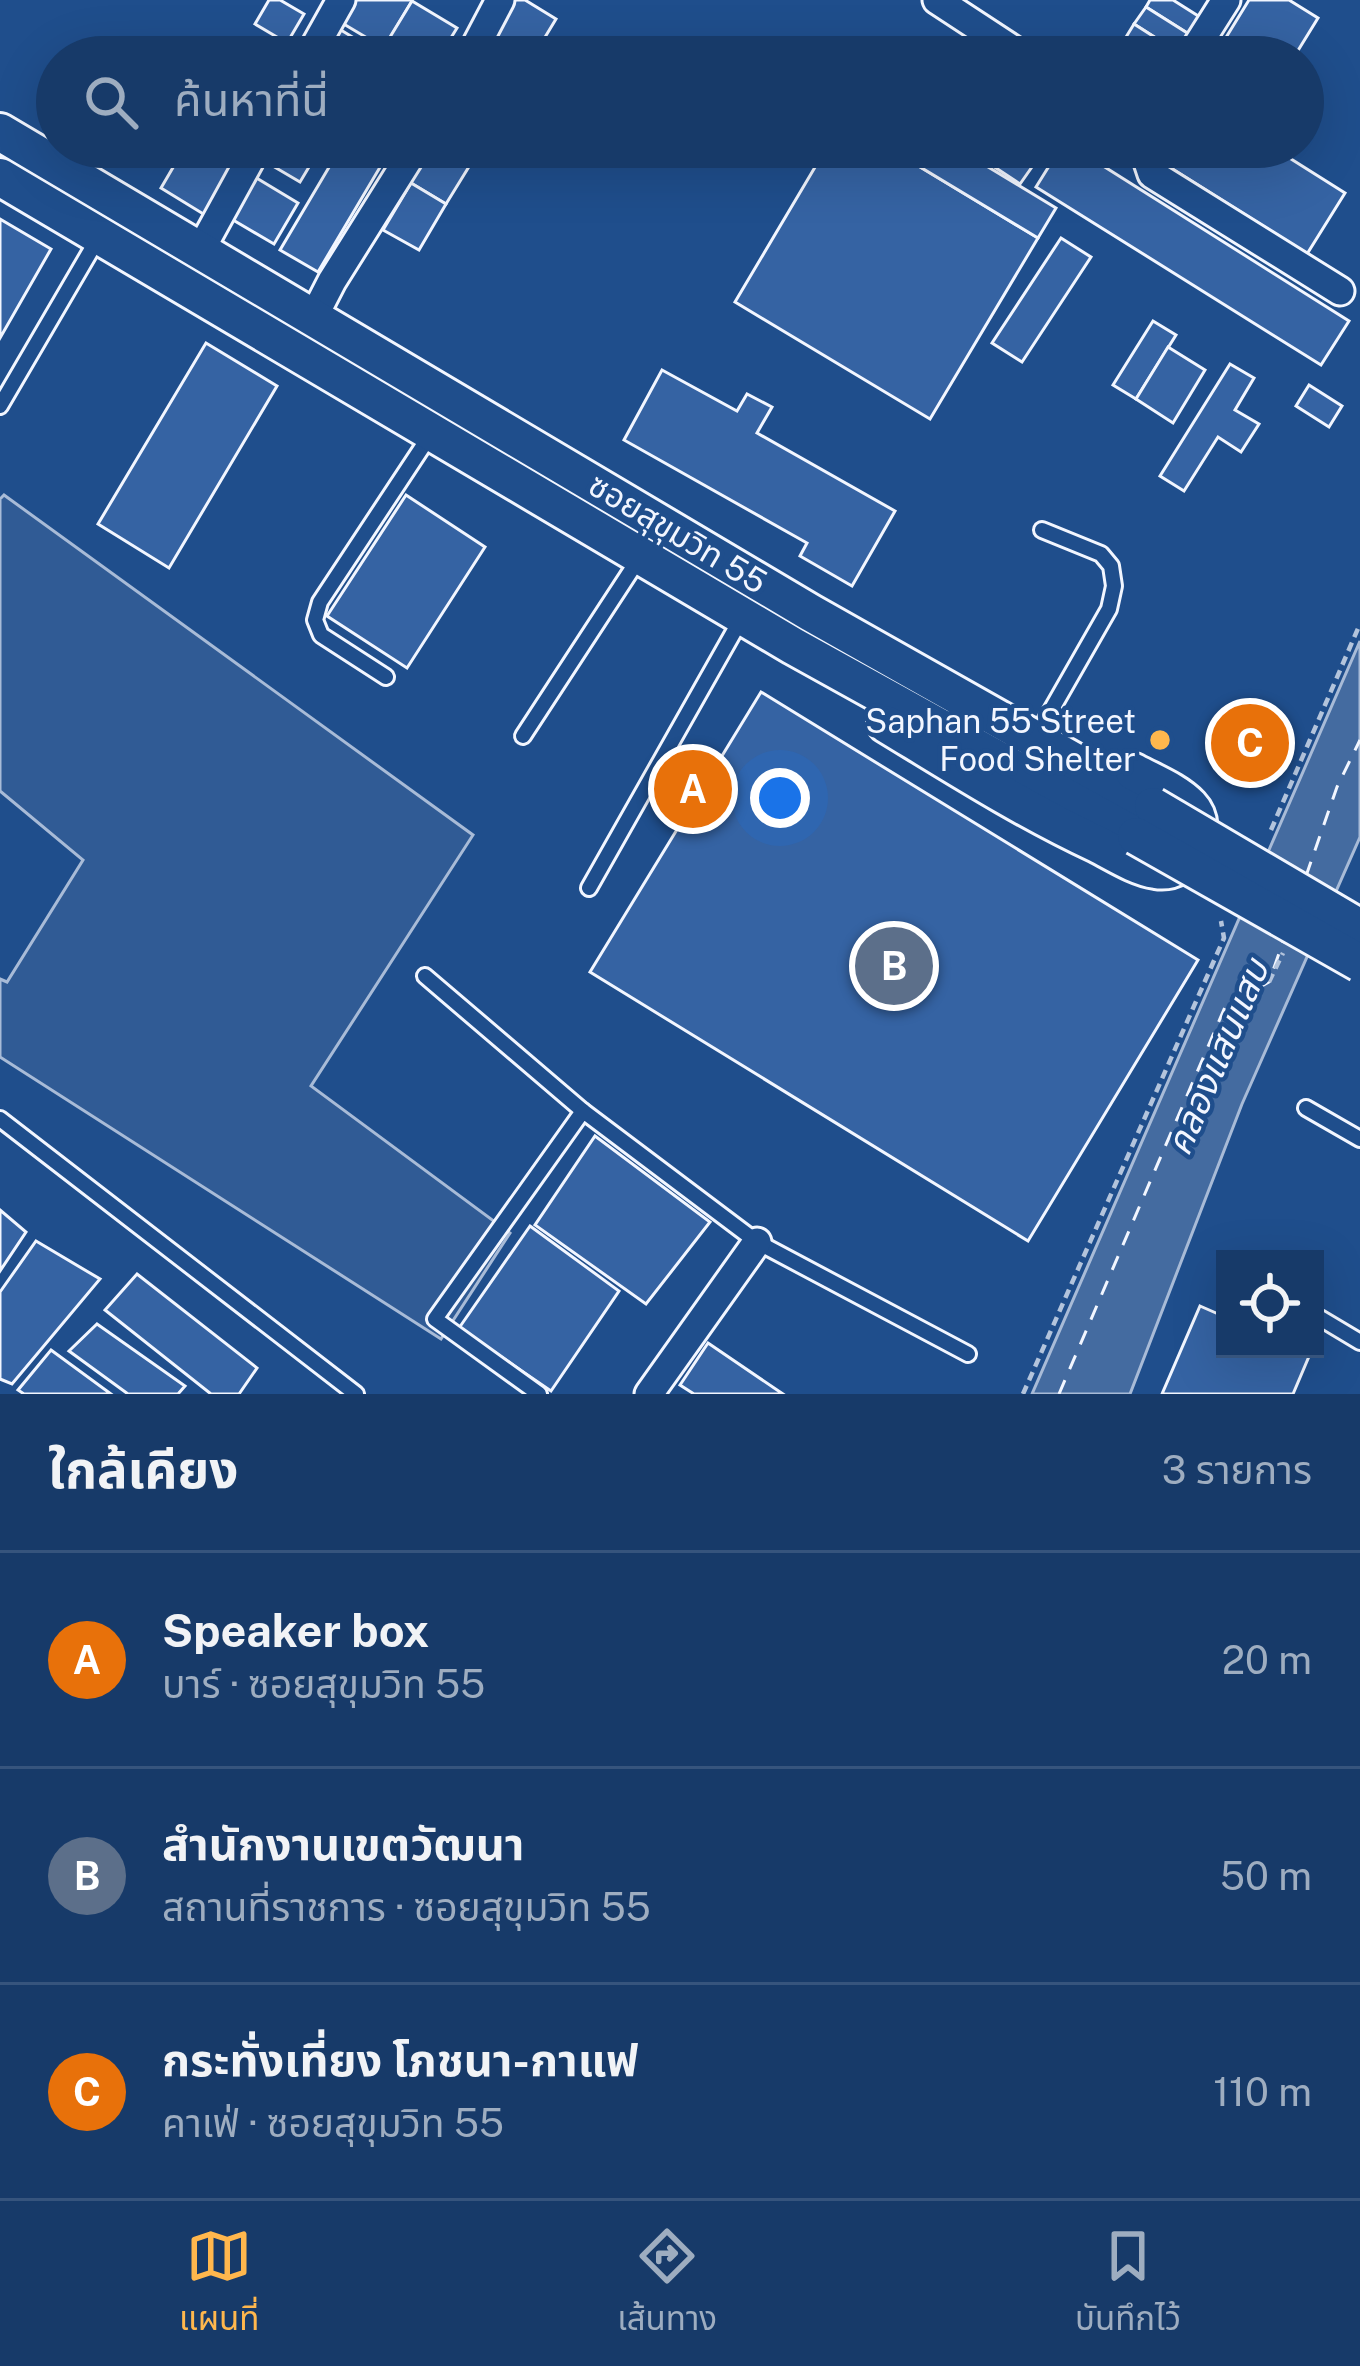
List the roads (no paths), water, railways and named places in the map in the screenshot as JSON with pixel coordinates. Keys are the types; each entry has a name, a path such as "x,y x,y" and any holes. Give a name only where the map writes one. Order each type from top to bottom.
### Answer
{"main road":[{"name":"ซอยสุขุมวิท 55","path":"0,132 36,153"},
{"name":"ซอยสุขุมวิท 55","path":"62,168 811,613 1360,961"},
{"name":"ซอยสุขุมวิท 55","path":"0,177 793,646 1360,928"},
{"path":"793,646 836,695 1062,828 1162,872 1181,865 1189,856 1199,832 1193,808 879,626 811,613"},
{"path":"1360,961 1360,980"}],"street":[{"path":"321,36 341,0"},
{"path":"481,36 500,0"},
{"path":"937,0 992,36"},
{"path":"1203,36 1226,0"},
{"path":"200,249 245,168"},
{"path":"314,316 403,168"},
{"path":"1150,168 1152,174 1340,291"},
{"path":"649,1394 757,1242"}],"lane":[{"path":"0,406 100,236"},
{"path":"386,676 321,635 315,620 320,602 433,432"},
{"path":"1042,530 1101,554 1112,566 1114,586 1109,609 1046,721"},
{"path":"524,736 641,556"},
{"path":"589,888 742,616"},
{"path":"425,976 583,1111 757,1242 968,1354"},
{"path":"1306,1108 1360,1139"},
{"path":"539,1394 435,1319 583,1111"},
{"path":"0,1119 356,1394"},
{"path":"1324,1320 1360,1342"}],"water":[{"name":"คลองแสนแสบ","path":"1360,641 1360,837 1242,1104 1130,1394 1032,1394"}],"place":[{"name":"Saphan 55 Street Food Shelter","path":"1160,740"},
{"name":"กระทั่งเที่ยง โภชนา-กาแฟ","path":"1250,743"},
{"name":"Speaker box","path":"693,789"},
{"name":"สำนักงานเขตวัฒนา","path":"894,966"}]}
